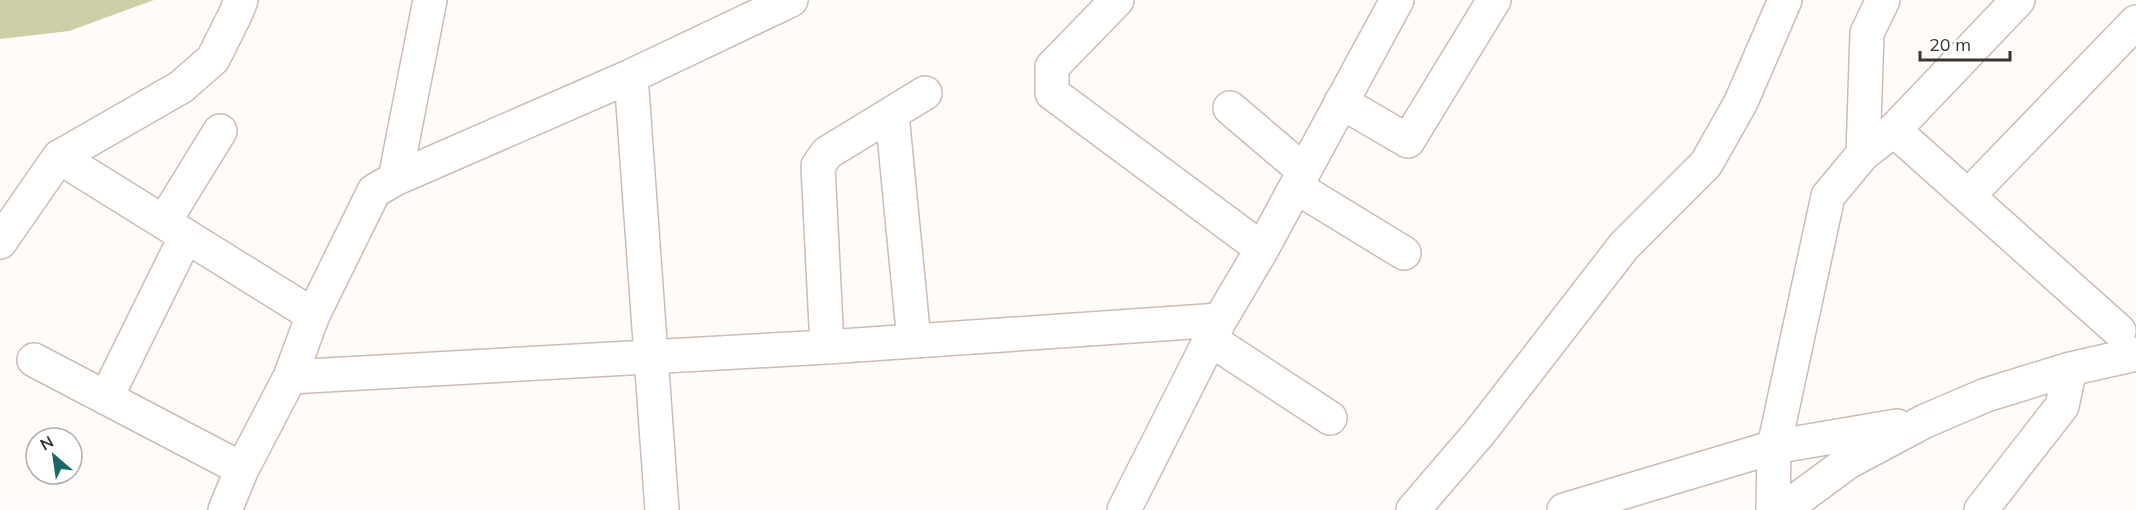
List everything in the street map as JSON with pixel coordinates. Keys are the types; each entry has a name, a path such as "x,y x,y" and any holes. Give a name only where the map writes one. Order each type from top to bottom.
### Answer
{"street":[{"path":"0,242 59,157 181,87 213,59 241,0"},
{"path":"395,179 430,0"},
{"path":"225,510 242,469 290,377 313,315 374,191 395,179 632,76 790,0"},
{"path":"1117,0 1052,67 1052,93 1262,249"},
{"path":"1341,102 1408,141 1494,0"},
{"path":"1413,510 1480,432 1624,246 1706,164 1741,102 1785,0"},
{"path":"1863,154 1867,33 1883,0"},
{"path":"1773,510 1774,447 1828,196 1863,154 1893,130 2018,0"},
{"path":"1124,510 1215,330 1262,249 1341,102 1385,4"},
{"path":"1968,196 2136,22"},
{"path":"632,76 662,510"},
{"path":"826,348 818,166 826,153 925,93"},
{"path":"1230,108 1300,179 1404,254"},
{"path":"892,114 914,341"},
{"path":"1783,510 1848,462 1924,421 1986,395 2070,369 2129,337 1893,130"},
{"path":"106,398 175,229 220,131"},
{"path":"59,157 313,315"},
{"path":"290,377 826,348 914,341 1215,330 1330,418"},
{"path":"34,360 242,469"},
{"path":"1981,510 2062,406 2070,369"},
{"path":"1564,510 1774,447 1924,421"}],"green space":[{"path":"0,0 154,0 69,31 0,39"}]}
